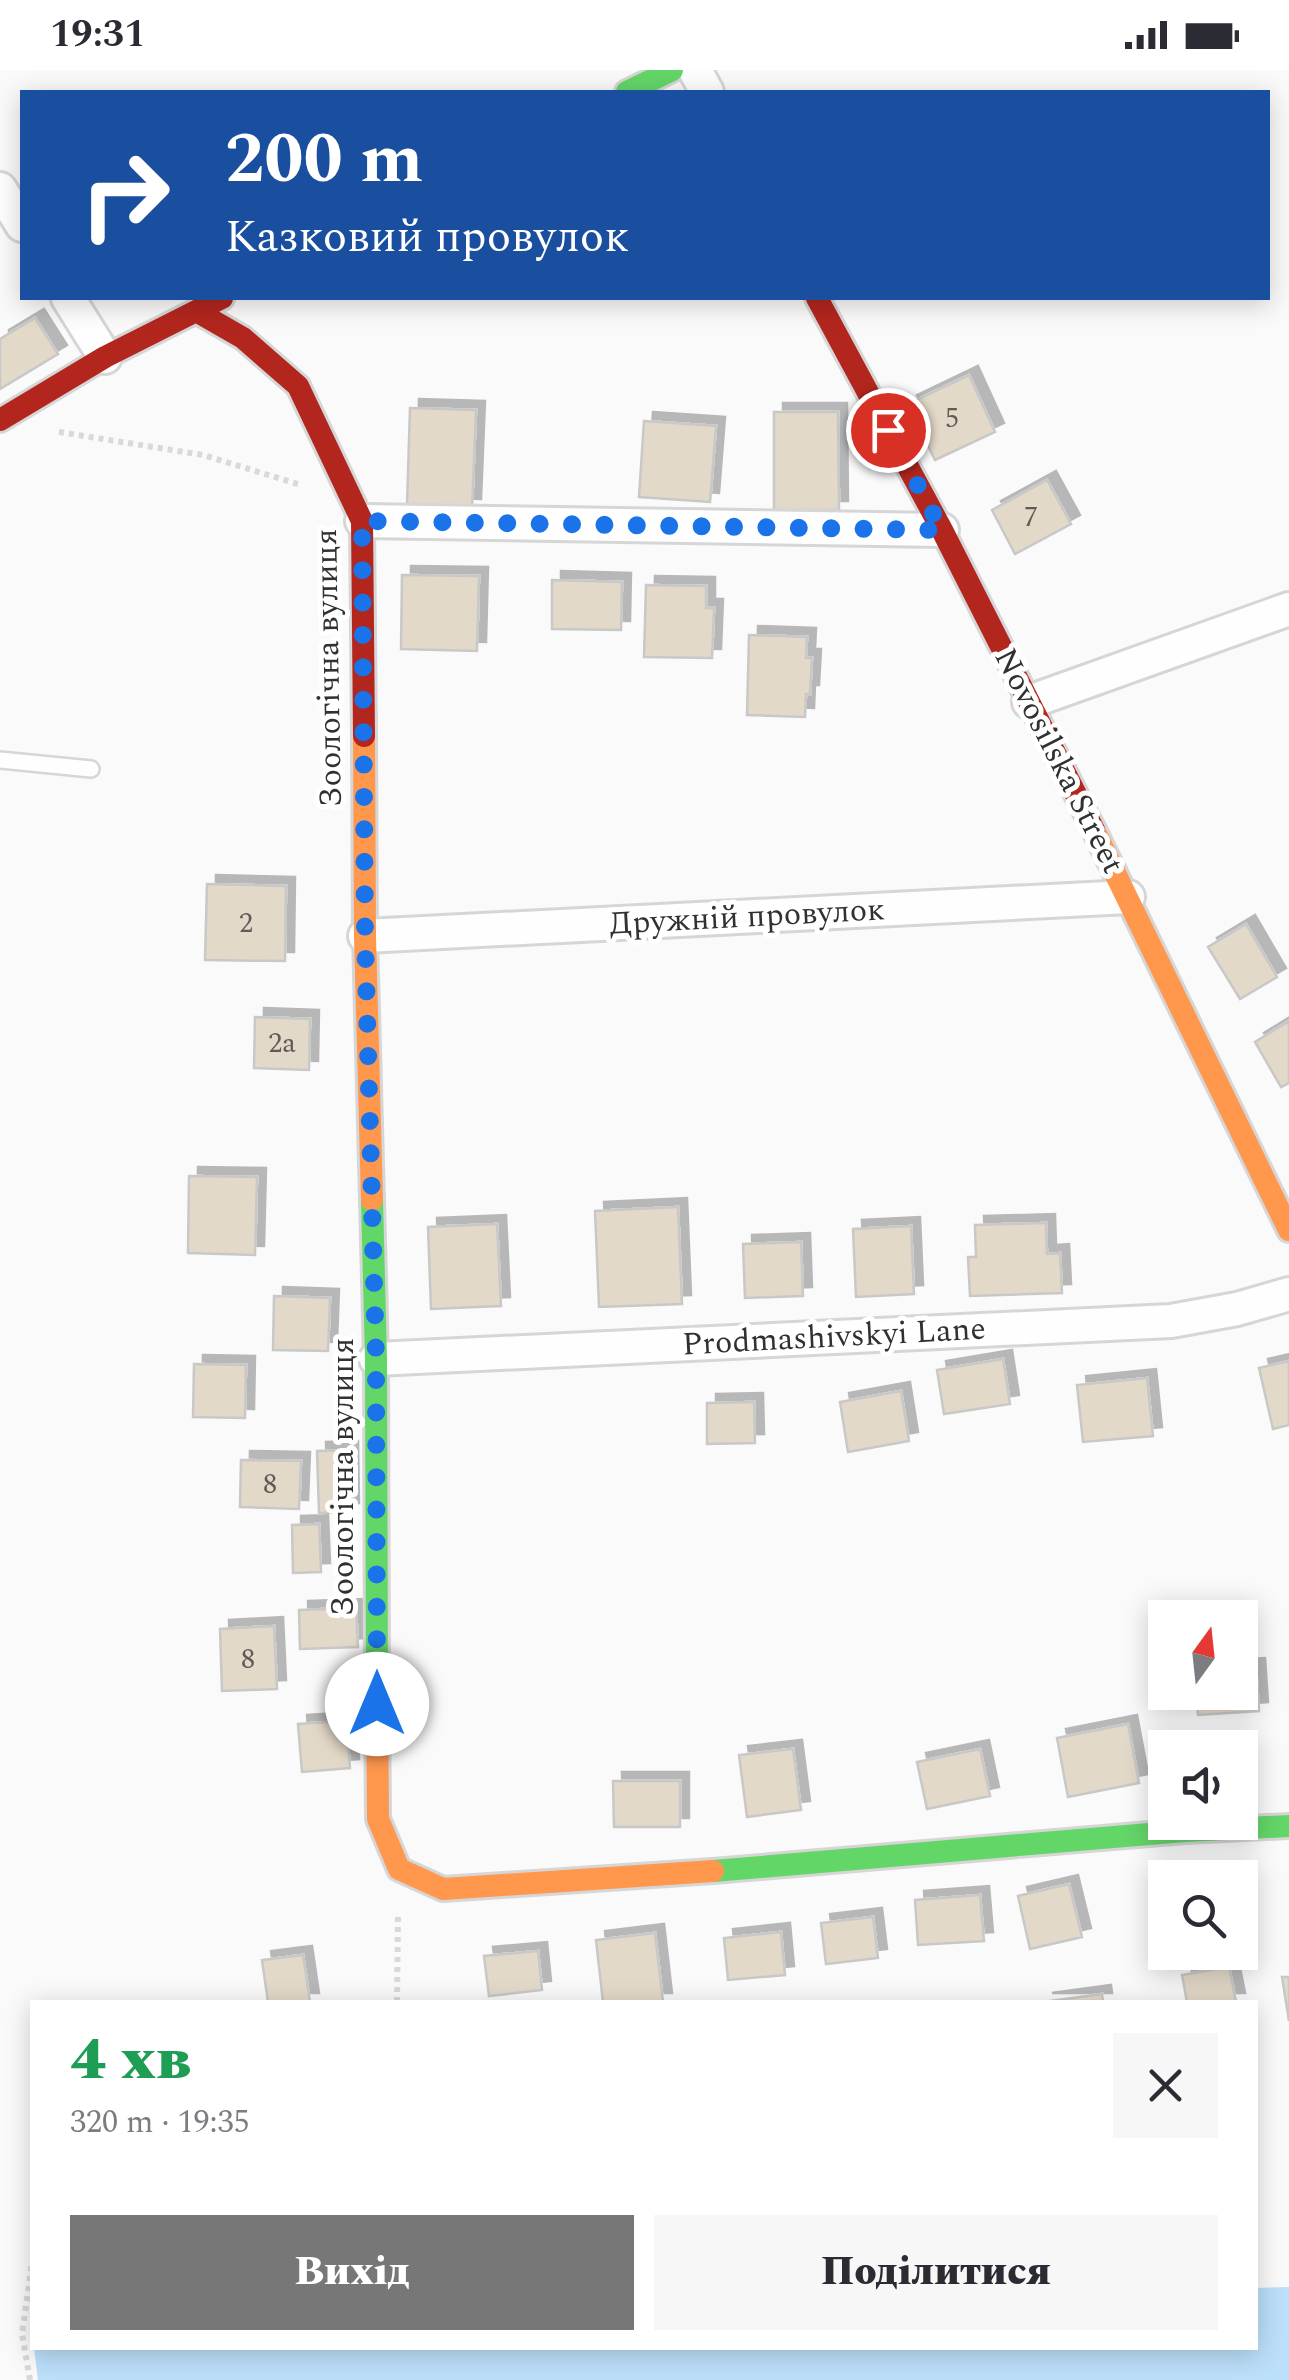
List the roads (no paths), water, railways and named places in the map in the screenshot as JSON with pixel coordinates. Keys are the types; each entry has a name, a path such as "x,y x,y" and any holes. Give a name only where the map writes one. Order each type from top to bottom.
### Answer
{"street":[{"path":"632,90 672,70"},
{"path":"0,189 20,221"},
{"path":"69,300 105,356"},
{"path":"0,420 105,356 220,300"},
{"name":"Novosilska Street","path":"818,300 942,530 1128,897 1289,1230"},
{"name":"Зоологічна вулиця","path":"196,311 242,338 298,386 362,521 365,936 376,1358 378,1820 399,1869 443,1889 1289,1826"},
{"path":"362,521 942,530"},
{"path":"1029,702 1289,608"},
{"name":"Дружній провулок","path":"365,936 1128,897"},
{"name":"Prodmashivskyi Lane","path":"376,1358 1171,1321 1237,1309 1289,1294"}],"lane":[{"path":"0,760 91,769"}],"water":[{"path":"1289,2287 1289,2380 38,2380 34,2350 1258,2350 1258,2288"}]}
